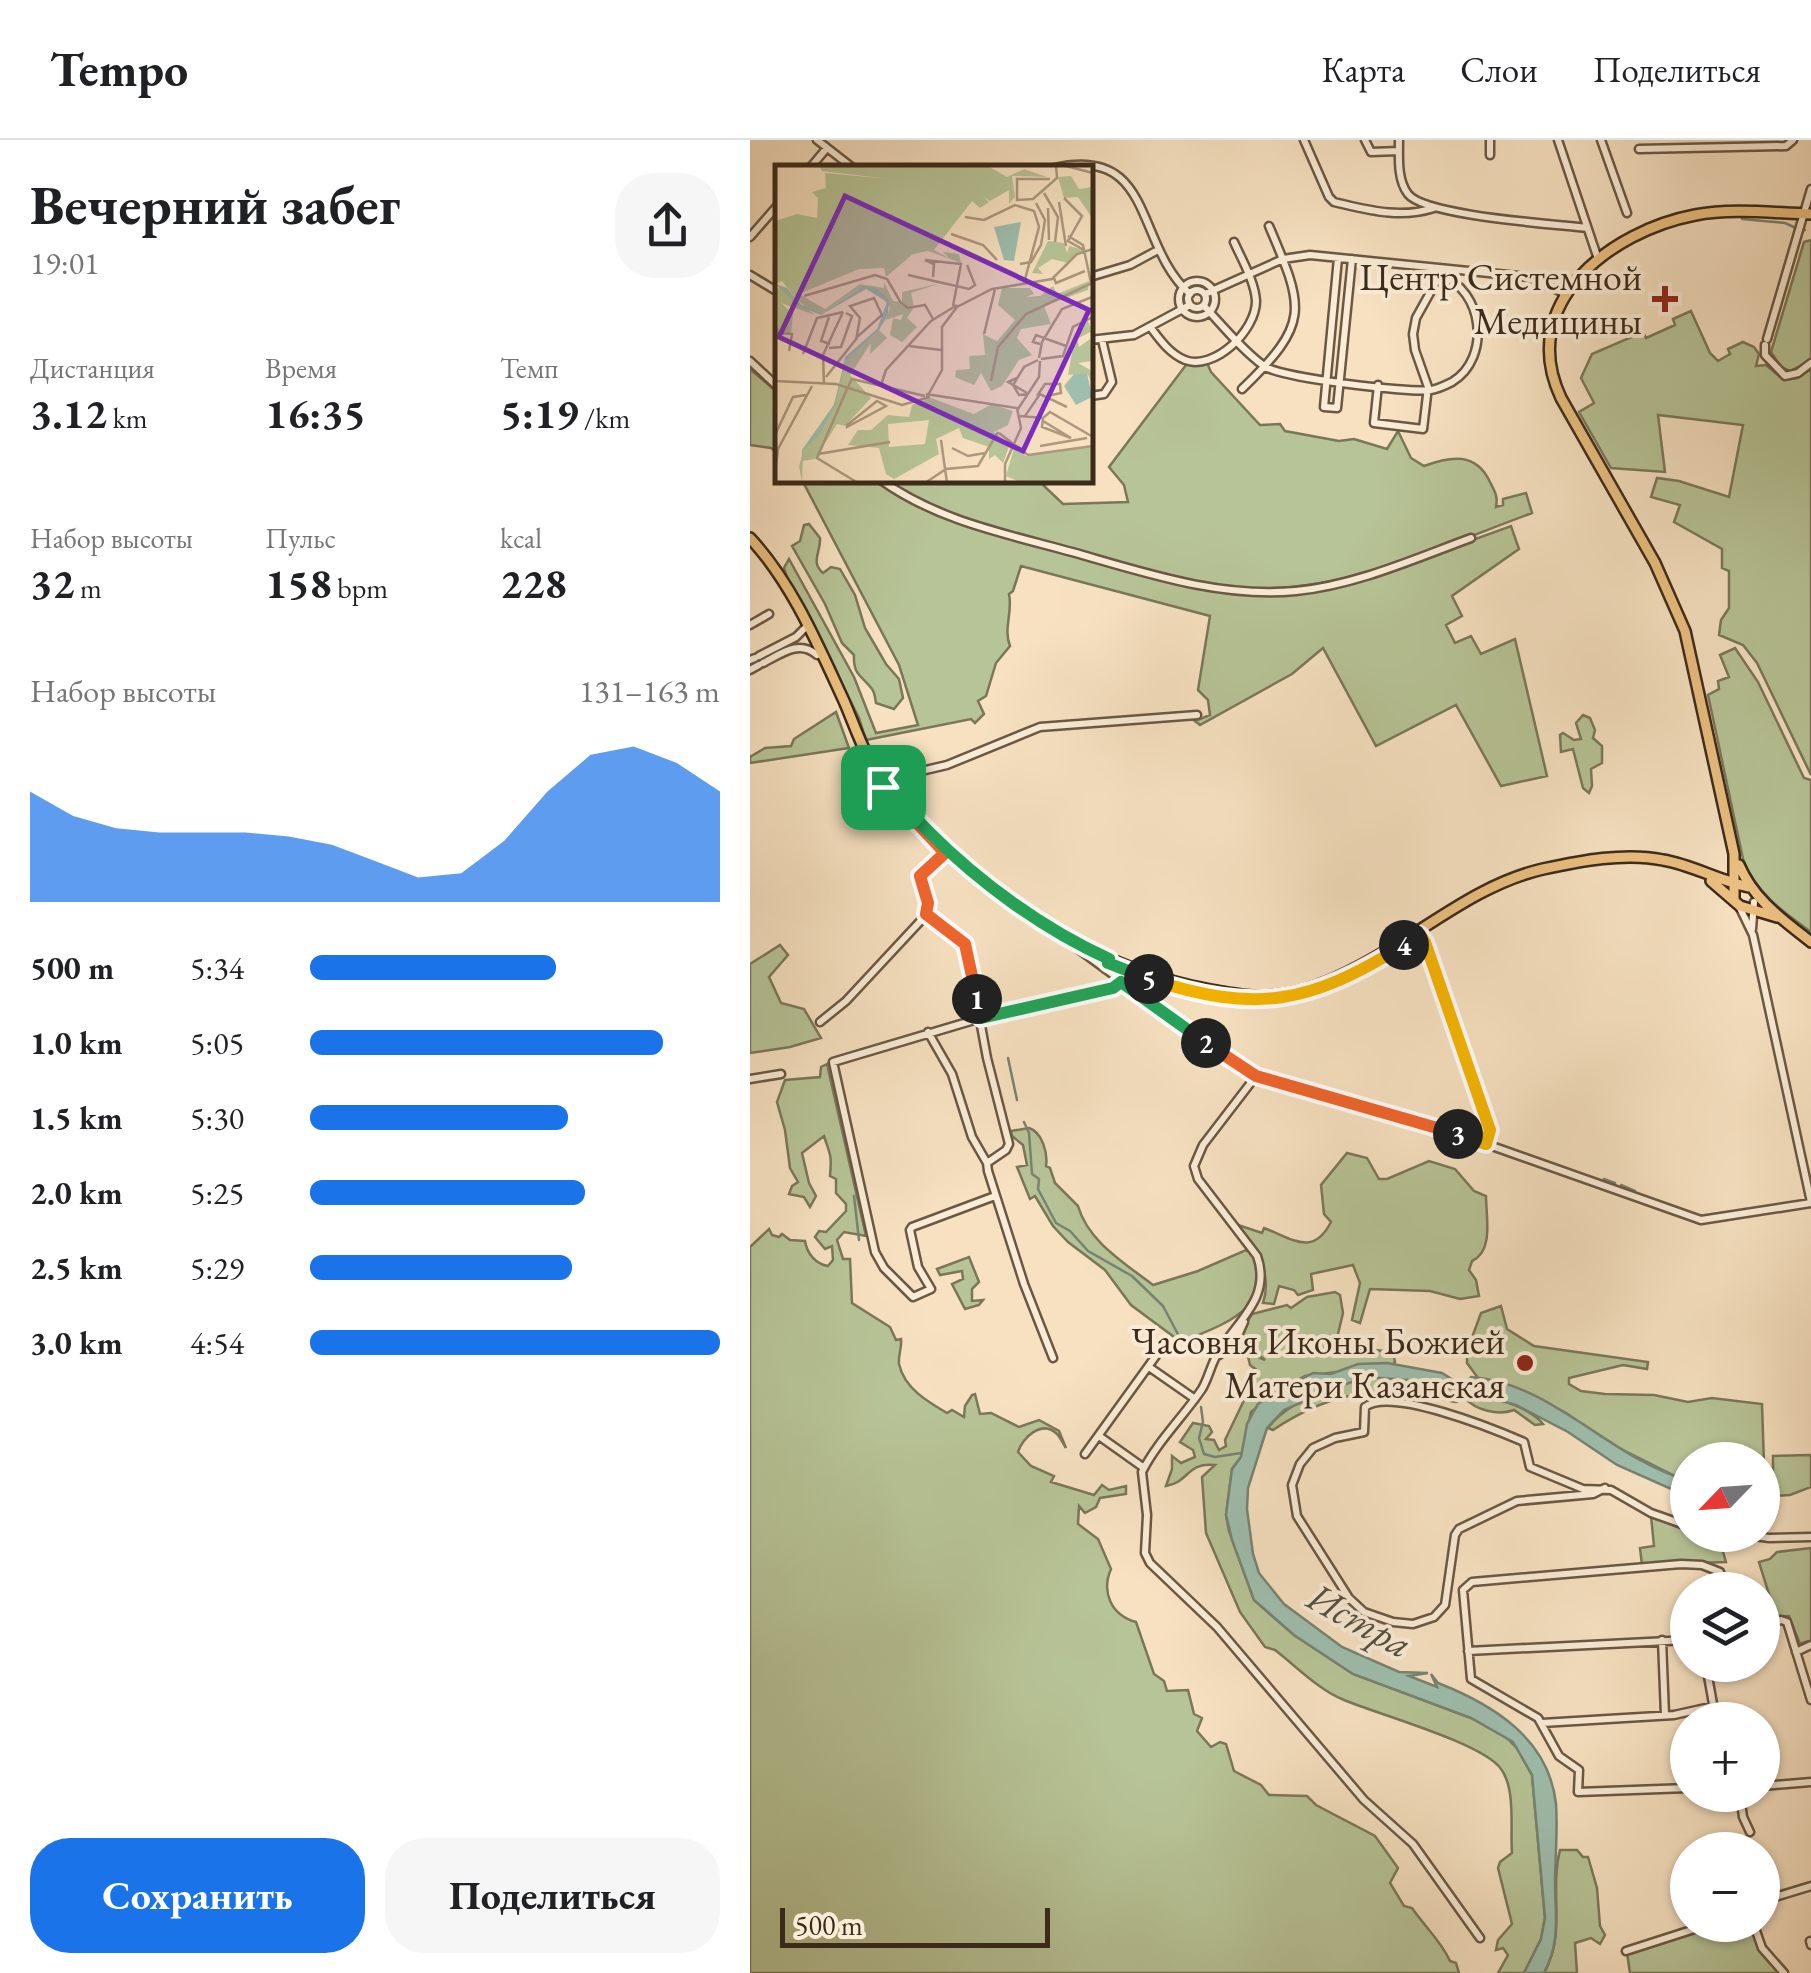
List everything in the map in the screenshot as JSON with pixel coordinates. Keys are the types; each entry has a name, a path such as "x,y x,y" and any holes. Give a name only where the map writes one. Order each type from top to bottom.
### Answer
{"main road":[{"path":"1744,896 1692,658 1676,606 1552,377 1550,339 1566,294 1598,259 1646,230 1696,215 1808,214"},
{"path":"750,538 784,585 884,786"},
{"path":"806,627 859,747 884,786 946,852 986,887 1077,948 1108,964 1193,991 1278,1000 1341,980 1500,888 1545,873 1587,866 1662,864 1744,896 1772,915"},
{"path":"946,852 1108,964 1193,987 1250,996 1277,995 1339,976 1510,879 1543,869 1604,860 1650,858 1682,865 1720,881 1811,942"},
{"path":"1720,881 1731,878 1735,859"}],"street":[{"path":"817,140 849,165"},
{"path":"1304,140 1334,202 1407,215 1435,208"},
{"path":"1366,140 1372,152 1399,151"},
{"path":"1398,140 1406,190 1416,202 1460,214 1587,228"},
{"path":"1490,140 1490,155"},
{"path":"1558,140 1598,259"},
{"path":"1601,140 1627,214"},
{"path":"1639,150 1786,146 1793,140"},
{"path":"813,165 826,149"},
{"path":"1070,165 1086,162 1117,173 1134,192 1165,266 1190,294"},
{"path":"1811,188 1808,214 1764,355 1786,376 1798,374 1811,363"},
{"path":"750,237 775,208"},
{"path":"1242,389 1285,345 1294,320 1294,294 1269,226"},
{"path":"1151,328 1170,351 1192,362 1206,360 1237,340 1250,323 1256,300 1234,242"},
{"path":"1092,275 1130,264 1158,250"},
{"path":"1190,294 1208,292 1283,259 1310,255 1539,280 1566,294"},
{"path":"1338,258 1324,407 1337,408 1352,259"},
{"path":"1378,386 1374,423 1423,429 1428,390 1413,334 1416,318 1441,272"},
{"path":"1207,309 1208,292 1198,281 1183,287 1178,298 1186,307 1207,309 1265,367 1288,376 1428,390 1462,375 1475,349 1478,326 1469,297 1441,272"},
{"path":"750,276 775,290"},
{"path":"1092,340 1151,328 1186,307 1190,294"},
{"path":"1092,396 1104,394 1112,382 1102,340"},
{"path":"750,361 775,384"},
{"path":"885,482 933,510 979,527 1185,583 1236,592 1315,588 1382,570 1471,538"},
{"path":"750,626 769,614"},
{"path":"750,670 757,660 806,627"},
{"path":"757,660 797,647 808,647 817,655"},
{"path":"884,786 896,776 960,760 1040,727 1197,715"},
{"path":"820,1022 846,1001 926,914 928,903 920,876 946,852"},
{"path":"1108,964 1121,982 1256,1076 1486,1144 1696,1219 1716,1220 1811,1203 1744,896"},
{"path":"1744,896 1752,935"},
{"path":"926,914 965,944 987,1058 1009,1144 987,1162"},
{"path":"1752,922 1756,915 1772,915"},
{"path":"1420,935 1490,1130 1486,1144"},
{"path":"994,1196 910,1230 918,1267 931,1289 913,1297 884,1268 875,1252 831,1066 835,1060 928,1032 1113,988 1121,982"},
{"path":"928,1032 952,1074 972,1137 987,1162 994,1196 1054,1358"},
{"path":"750,1079 781,1074"},
{"path":"1256,1076 1202,1145 1194,1166 1198,1179 1259,1263 1258,1296 1215,1358 1205,1384 1144,1468 1141,1479 1146,1501 1147,1559 1217,1627 1364,1800 1413,1844 1480,1938"},
{"path":"1085,1454 1164,1346"},
{"path":"1148,1367 1195,1399"},
{"path":"1581,1492 1530,1467 1524,1442 1503,1432 1436,1410 1379,1402 1365,1407 1364,1432 1322,1442 1308,1453 1292,1485 1297,1516 1349,1598 1364,1612 1402,1624 1424,1622 1441,1612 1459,1529 1517,1502 1581,1492 1605,1488 1670,1520"},
{"path":"1099,1436 1144,1468"},
{"path":"1780,1538 1811,1536"},
{"path":"1670,1789 1578,1792 1578,1770 1559,1756 1542,1723 1472,1680 1463,1595 1470,1582 1691,1564 1720,1572"},
{"path":"1780,1622 1785,1621 1811,1700"},
{"path":"1662,1640 1669,1715"},
{"path":"1468,1652 1670,1640"},
{"path":"1796,1652 1811,1645"},
{"path":"1542,1723 1669,1715 1713,1704 1709,1682"},
{"path":"1780,1785 1811,1782"},
{"path":"1742,1812 1750,1832"},
{"path":"1780,1895 1811,1886"},
{"path":"1626,1950 1670,1936"},
{"path":"1760,1942 1784,1973"}],"shaded area":[{"path":"1811,240 1811,360 1790,371 1781,367 1771,352 1804,242"},
{"path":"1691,311 1710,353 1718,361 1730,354 1728,349 1743,342 1759,354 1756,366 1766,365 1784,380 1798,378 1811,369 1811,775 1757,663 1743,645 1719,635 1721,620 1729,608 1729,571 1722,568 1722,549 1674,522 1680,505 1651,497 1657,478 1729,497 1743,425 1658,415 1665,472 1611,468 1579,412 1594,403 1581,378 1592,354 1643,332 1646,338 1675,325 1673,319"},
{"path":"1189,361 1200,366 1207,363 1260,425 1280,424 1285,431 1339,441 1354,439 1387,449 1398,431 1411,458 1424,466 1453,459 1470,461 1478,465 1490,482 1496,507 1503,505 1503,499 1526,493 1532,513 1362,574 1275,588 1230,587 1183,580 993,529 890,482 1047,482 1044,486 1063,504 1128,502 1124,485 1109,467"},
{"path":"750,369 775,390 775,451 750,445"},
{"path":"803,482 876,482 910,502 972,528 1156,579 1231,594 1293,593 1382,573 1511,526 1519,549 1452,596 1462,616 1446,625 1455,643 1471,636 1481,654 1515,639 1547,776 1501,786 1456,705 1376,746 1323,648 1292,674 1200,725 1195,721 1210,715 1208,700 1198,690 1210,616 1021,566 1009,594 1010,646 996,663 986,696 978,701 984,714 975,723 971,719 866,740 859,718 788,580 784,568 789,559 854,677 876,733 918,725 899,665"},
{"path":"809,524 820,538 819,569 823,573 831,567 840,569 855,595 865,628 899,679 903,698 894,709 876,703 873,691 857,671 854,655 842,643 792,546 800,541 804,525"},
{"path":"1735,648 1758,682 1804,778 1811,780 1811,932 1762,891 1743,859 1708,695 1719,689 1718,681 1729,677 1720,655"},
{"path":"836,712 849,748 750,763 750,757 765,748 791,746 794,739"},
{"path":"1583,715 1590,718 1595,730 1593,738 1602,746 1602,763 1591,769 1589,793 1583,788 1573,749 1561,752 1563,733 1574,740 1581,739 1576,723"},
{"path":"780,945 788,955 769,977 781,1003 804,1009 821,1038 750,1053 750,964"},
{"path":"827,1064 866,1236 844,1232 837,1240 843,1259 850,1259 852,1303 890,1327 896,1340 901,1339 902,1373 911,1387 932,1404 964,1417 965,1406 975,1394 980,1414 991,1413 1019,1427 1039,1420 1059,1431 1066,1448 1057,1434 1039,1429 1028,1436 1018,1452 1031,1466 1054,1476 1051,1482 1094,1495 1102,1485 1109,1490 1126,1486 1126,1494 1100,1498 1096,1507 1085,1513 1079,1506 1078,1524 1098,1539 1111,1569 1107,1586 1110,1602 1120,1614 1136,1622 1154,1674 1164,1681 1167,1691 1188,1690 1194,1714 1202,1718 1197,1731 1211,1747 1220,1742 1226,1744 1234,1771 1261,1785 1269,1795 1307,1796 1316,1805 1375,1836 1398,1868 1390,1883 1404,1906 1412,1908 1450,1961 1456,1963 1459,1973 750,1973 750,1247 769,1229 772,1235 805,1241 810,1254 820,1263 828,1266 833,1260 832,1246 825,1249 815,1237 819,1231 826,1232 846,1211 846,1204 836,1193 836,1179 830,1176 830,1155 824,1136 802,1153 816,1196 810,1207 804,1197 789,1194 798,1182 790,1168 777,1102 785,1080 820,1077 821,1067"},
{"path":"1029,1128 1043,1144 1046,1166 1055,1183 1078,1206 1098,1240 1119,1259 1153,1285 1246,1250 1251,1252 1258,1272 1258,1288 1252,1301 1227,1322 1179,1343 1131,1305 1105,1270 1053,1226 1035,1196 1030,1199 1017,1167 1027,1165 1023,1145 1011,1131"},
{"path":"1347,1153 1367,1158 1379,1179 1429,1161 1455,1169 1474,1191 1486,1196 1486,1242 1469,1270 1479,1296 1460,1299 1430,1291 1370,1289 1360,1323 1352,1320 1360,1283 1353,1265 1311,1274 1313,1290 1298,1295 1279,1286 1274,1304 1263,1303 1266,1281 1261,1260 1235,1224 1262,1233 1264,1228 1302,1242 1317,1239 1331,1222 1324,1214 1321,1185"},
{"path":"969,1257 979,1282 972,1289 972,1301 983,1300 965,1309 952,1284 963,1279 962,1271 940,1275 937,1269"},
{"path":"1335,1292 1340,1295 1343,1313 1338,1334 1349,1342 1348,1352 1393,1352 1395,1362 1305,1376 1251,1412 1241,1457 1232,1469 1226,1515 1229,1531 1254,1600 1294,1635 1353,1674 1471,1718 1504,1735 1517,1748 1532,1775 1545,1918 1541,1939 1524,1973 1498,1973 1508,1955 1503,1948 1496,1950 1498,1940 1512,1924 1498,1868 1512,1853 1511,1798 1501,1769 1452,1739 1335,1696 1275,1650 1265,1647 1240,1612 1206,1533 1202,1477 1215,1465 1198,1466 1180,1481 1166,1486 1172,1456 1181,1463 1195,1457 1193,1450 1180,1442 1193,1423 1209,1426 1212,1432 1206,1439 1214,1440 1219,1450 1226,1446 1225,1440 1258,1371 1250,1365 1247,1352 1265,1360 1238,1338 1252,1314 1287,1305 1291,1308 1307,1297"},
{"path":"1501,1306 1507,1329 1534,1346 1648,1362 1647,1369 1623,1365 1569,1378 1569,1384 1581,1391 1654,1395 1688,1402 1712,1398 1762,1404 1763,1442 1670,1442 1670,1474 1607,1442 1566,1413 1531,1395 1478,1378 1467,1363 1467,1351 1481,1313"},
{"path":"1387,1363 1442,1373 1461,1385 1471,1377 1500,1382 1554,1406 1632,1456 1670,1474 1670,1488 1617,1465 1568,1432 1516,1405 1407,1380 1367,1377 1284,1410 1267,1428 1248,1488 1253,1554 1259,1573 1284,1604 1342,1647 1399,1672 1428,1673 1409,1676 1437,1687 1431,1674 1438,1683 1479,1702 1515,1727 1542,1761 1551,1781 1557,1824 1555,1939 1544,1973 1524,1973 1541,1939 1545,1918 1532,1775 1513,1742 1471,1718 1353,1674 1294,1635 1254,1600 1232,1540 1226,1515 1232,1469 1241,1457 1247,1424 1258,1404 1313,1373 1331,1374 1358,1364"},
{"path":"1367,1377 1434,1384 1488,1396 1531,1413 1543,1424 1535,1425 1514,1410 1481,1409 1465,1398 1456,1402 1382,1393 1340,1398 1273,1430 1268,1428 1299,1402"},
{"path":"1811,1455 1811,1487 1780,1496 1780,1456"},
{"path":"1651,1516 1670,1524 1670,1552 1723,1552 1726,1562 1642,1565 1640,1548 1654,1546"},
{"path":"1811,1548 1811,1640 1800,1644 1789,1616 1780,1617 1780,1572 1762,1572 1759,1562 1780,1552"},
{"path":"1560,1850 1577,1850 1588,1857 1605,1935 1600,1944 1591,1938 1575,1943 1577,1973 1544,1973 1555,1942"},
{"path":"1670,1939 1757,1942 1782,1973 1630,1973 1627,1953"}],"waterway":[{"path":"1742,219 1785,223 1796,228"},
{"path":"1008,1058 1017,1100"},
{"path":"1024,1122 1029,1133 1032,1174 1039,1179 1038,1189 1056,1223 1070,1231 1088,1251 1132,1276 1163,1306 1181,1340"},
{"path":"1604,1179 1615,1183"},
{"path":"1621,1185 1635,1191"},
{"path":"854,1196 859,1240"},
{"path":"1201,1407 1199,1438 1204,1454 1215,1457 1241,1453"}],"place":[{"name":"Центр Системной Медицины","path":"1665,299"},
{"name":"Часовня Иконы Божией Матери Казанская","path":"1525,1363"}],"route":[{"path":"883,787 959,860 1048,926 1109,959 1108,963 1173,986 1250,1000 1290,998 1341,980 1420,935 1490,1130 1486,1144 1256,1076 1121,982 1113,988 981,1018 965,944 926,914 928,903 920,876 945,853 883,787"}],"water label":[{"name":"Истра","path":"1360,1620"}]}
